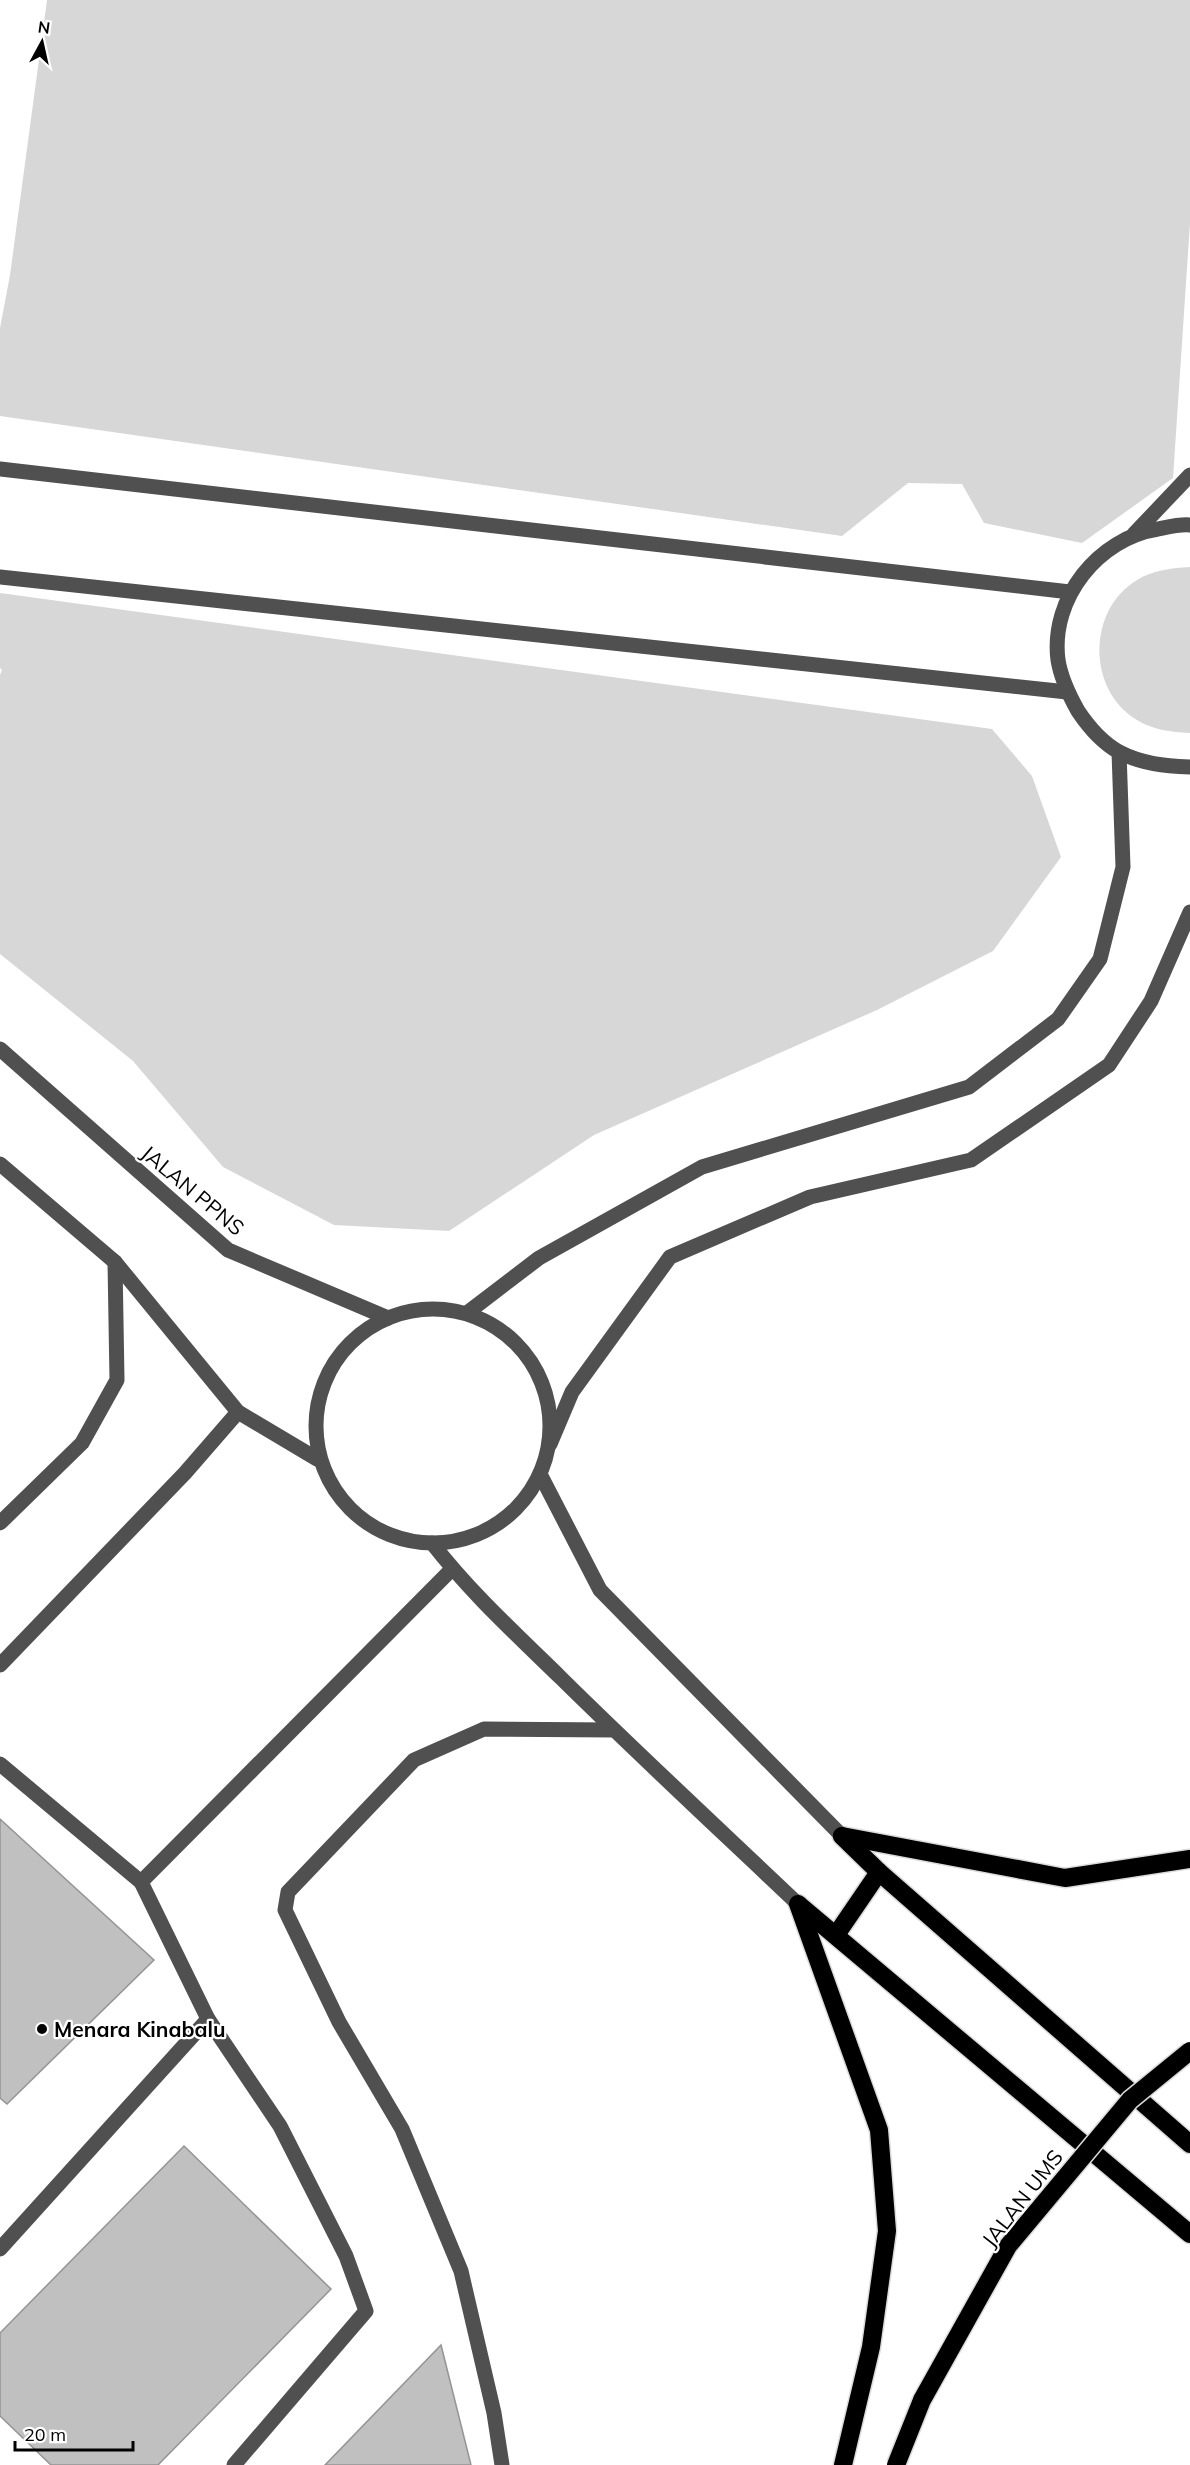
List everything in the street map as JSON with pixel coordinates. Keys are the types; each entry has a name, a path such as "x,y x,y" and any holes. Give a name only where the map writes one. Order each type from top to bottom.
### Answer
{"highway":[{"path":"842,1836 1065,1878 1190,1859"},
{"path":"842,1836 879,1872 1190,2144"},
{"path":"836,1935 879,1872"},
{"path":"798,1904 1190,2234"},
{"path":"798,1904 879,2130 887,2232 871,2347 843,2465"},
{"name":"JALAN UMS","path":"896,2465 922,2400 1008,2247 1130,2100 1190,2051"}],"street":[{"path":"0,469 1070,592"},
{"path":"1134,534 1190,475"},
{"path":"1190,525 1139,532 1099,555 1070,592 1060,625 1058,659 1067,692 1088,726 1119,752 1157,766 1190,767"},
{"path":"0,577 1067,692"},
{"path":"467,1313 539,1258 702,1167 969,1087 1058,1019 1100,959 1123,867 1119,752"},
{"path":"550,1444 550,1411 541,1378 529,1359 523,1350 498,1327 467,1313 427,1309 388,1318 358,1336 335,1362 320,1393 316,1427 317,1459 324,1478 336,1495 378,1529 407,1540 432,1543 469,1538 499,1524 523,1503 540,1476 550,1444 572,1392 670,1257 810,1197 971,1160 1109,1065 1151,1001 1190,912"},
{"name":"JALAN PPNS","path":"0,1049 228,1250 388,1318"},
{"path":"0,1164 114,1262 238,1413 317,1459"},
{"path":"0,1523 82,1443 117,1380 114,1262"},
{"path":"0,1665 185,1473 238,1413"},
{"path":"540,1476 600,1590 842,1836"},
{"path":"432,1543 452,1569 614,1730 798,1904"},
{"path":"141,1882 452,1569"},
{"path":"502,2465 494,2413 461,2271 402,2129 339,2022 285,1910 288,1892 414,1760 484,1729 614,1730"},
{"path":"0,1764 141,1882 208,2019 280,2126 346,2256 366,2311 234,2465"},
{"path":"0,2250 208,2019"}],"shaded area":[{"path":"47,0 1190,0 1190,223 1173,478 1082,543 984,523 962,484 908,483 842,536 0,416 0,328 10,275"},
{"path":"1190,567 1190,733 1149,726 1121,707 1109,690 1102,670 1100,650 1102,630 1109,610 1121,593 1137,580 1150,574"},
{"path":"0,593 992,729 1032,776 1061,857 993,951 877,1010 594,1135 449,1231 334,1225 223,1167 133,1061 0,954 0,675 2,670 0,668"}],"building":[{"name":"Menara Kinabalu","path":"0,1819 154,1960 7,2104 0,2098"},
{"path":"184,2146 331,2289 158,2465 51,2465 0,2416 0,2333"},
{"path":"441,2345 471,2465 325,2465"}],"place":[{"name":"Menara Kinabalu","path":"42,2029"}]}
